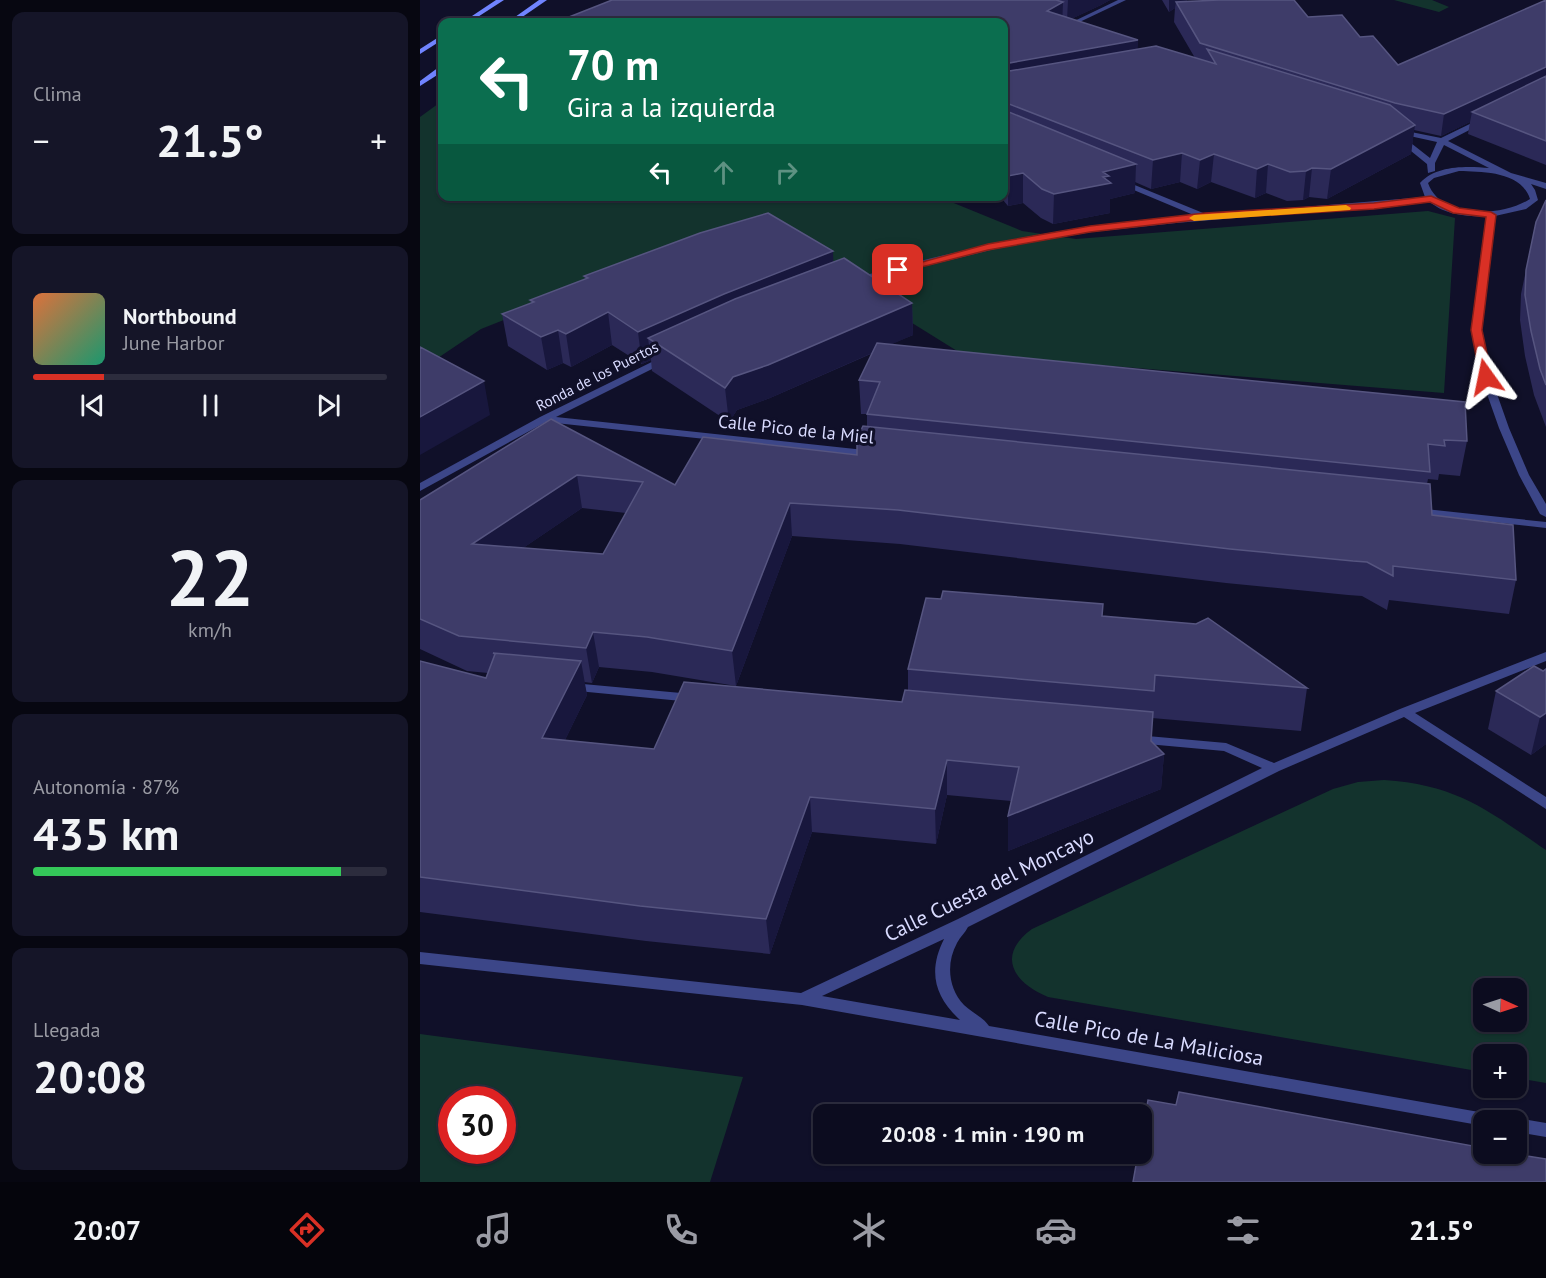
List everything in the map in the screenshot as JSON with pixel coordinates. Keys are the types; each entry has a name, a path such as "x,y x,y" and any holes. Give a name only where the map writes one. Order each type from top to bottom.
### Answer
{"main road":[{"path":"472,18 501,0"},
{"path":"516,18 544,0"},
{"path":"420,52 438,40"},
{"path":"420,84 438,72"}],"street":[{"path":"1067,26 1123,0"},
{"path":"1058,23 1078,30"},
{"path":"1431,176 1431,163 1442,141 1496,115"},
{"path":"1431,163 1389,129 1442,141 1513,177 1526,184 1533,192 1534,200 1527,208 1511,213 1491,215 1457,211 1431,199 1424,191 1424,183 1431,176 1443,171 1468,169 1496,172 1513,177 1546,186"},
{"path":"1110,177 1205,216"},
{"path":"843,285 988,247 1090,229 1205,216 1374,206 1431,199"},
{"path":"1491,215 1476,330 1486,377 1504,428 1524,475 1546,514"},
{"name":"Ronda de los Puertos","path":"420,488 544,419 673,355"},
{"name":"Calle Pico de la Miel","path":"544,419 890,455"},
{"path":"1403,510 1546,525"},
{"name":"Calle Cuesta del Moncayo","path":"802,999 963,923 1274,768 1405,712 1546,656"},
{"path":"562,686 705,699"},
{"path":"1405,712 1546,804"},
{"path":"1119,737 1226,747 1274,768"},
{"path":"963,923 948,940 942,960 943,981 952,1002 969,1020 993,1034"},
{"path":"420,958 802,999"},
{"name":"Calle Pico de La Maliciosa","path":"802,999 1473,1117"},
{"path":"1527,1127 1546,1130"}],"green space":[{"path":"1394,0 1432,0 1449,7 1439,12"},
{"path":"438,104 438,201 949,201 1022,231 1076,239 1428,211 1455,218 1444,393 962,354 830,272 619,274 481,329 420,370 420,117"},
{"path":"1384,780 1432,787 1471,802 1546,850 1546,1083 1527,1080 1527,1044 1473,1044 1473,1070 1048,997 1026,984 1018,976 1013,967 1014,949 1032,929 1333,789 1358,782"},
{"path":"420,1034 743,1077 710,1182 420,1182"}],"building":[{"path":"612,0 1056,0 1063,2 1047,11 1138,40 1008,63 1008,18 567,18"},
{"path":"1294,0 1308,17 1342,15 1360,37 1373,36 1398,65 1546,0 1546,67 1444,114 1395,103 1200,43 1176,2"},
{"path":"1156,46 1216,64 1207,49 1390,105 1415,125 1331,169 1312,168 1306,171 1290,172 1268,164 1257,169 1214,154 1200,160 1182,153 1153,160 1008,104 1008,71"},
{"path":"1546,76 1546,141 1472,112"},
{"path":"1008,112 1136,164 1103,172 1109,176 1103,177 1111,183 1054,194 1042,189 1023,173 1008,176"},
{"path":"1546,200 1546,385 1531,331 1525,295 1526,270 1536,222"},
{"path":"768,213 833,251 724,294 638,332 608,312 566,334 558,330 541,337 502,314 534,302 530,300 588,278 584,276 700,233"},
{"path":"844,258 912,303 768,365 733,377 725,388 648,338 735,299"},
{"path":"877,343 1465,402 1467,441 1444,440 1445,446 1428,444 1430,472 867,414 880,382 859,380"},
{"path":"420,347 484,381 420,417"},
{"path":"551,419 675,485 703,437 857,455 857,438 863,426 1430,484 1432,515 1513,525 1516,580 1393,566 1393,576 1367,562 1230,549 898,510 790,503 732,651 647,637 593,632 586,648 459,636 420,619 420,500","holes":["577,475 643,482 603,554 472,544"]},
{"path":"943,591 1103,604 1102,616 1196,624 1208,618 1307,688 1155,675 1154,691 908,669 926,598 941,599"},
{"path":"493,653 581,661 542,738 654,749 684,682 902,702 905,690 1153,712 1151,741 1164,754 1008,816 1019,767 947,760 935,809 810,797 766,919 640,906 420,877 420,661 486,678 495,654"},
{"path":"1534,666 1543,671 1546,669 1546,713 1540,717 1496,691"},
{"path":"1179,1092 1473,1146 1473,1164 1527,1164 1527,1156 1546,1159 1546,1182 1133,1182 1136,1164 1152,1164 1152,1104 1147,1104 1148,1100 1176,1105"}],"slow traffic":[{"path":"1194,218 1346,208"}],"route":[{"path":"898,270 988,247 1090,229 1205,216 1374,206 1431,199 1457,211 1491,215 1476,330 1486,377"}]}
